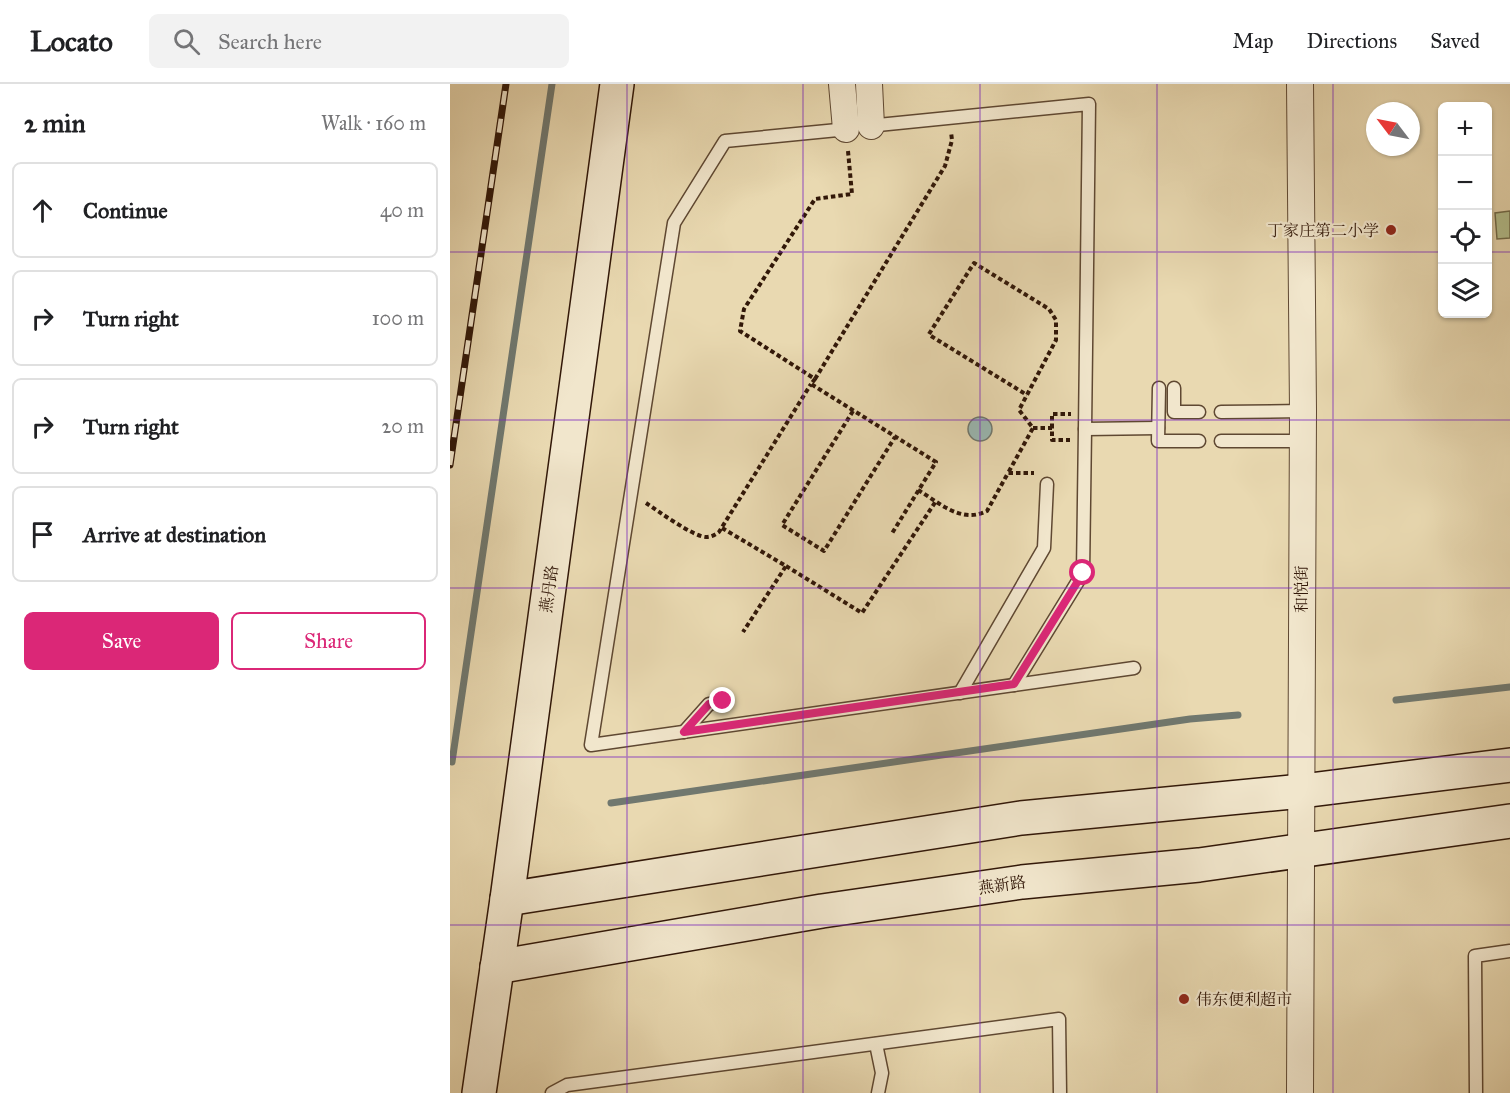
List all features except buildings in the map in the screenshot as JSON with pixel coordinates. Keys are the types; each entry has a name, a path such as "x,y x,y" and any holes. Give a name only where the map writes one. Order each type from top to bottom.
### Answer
{"street":[{"name":"燕丹路","path":"478,1093 507,899 617,84"},
{"path":"842,84 846,129"},
{"path":"868,84 871,126"},
{"name":"和悦街","path":"1300,84 1303,411 1300,1093"},
{"path":"507,899 1021,818 1302,791 1510,765"},
{"name":"燕新路","path":"497,967 822,911 1022,882 1199,865 1510,820"}],"lane":[{"path":"1014,684 1083,573 1089,104 725,141 674,223 591,745 1134,668"},
{"path":"1159,388 1158,441 1199,441"},
{"path":"1174,388 1174,412 1198,412"},
{"path":"1221,412 1303,411"},
{"path":"1085,434 1158,428"},
{"path":"1221,441 1302,441"},
{"path":"960,693 1044,548 1044,478"},
{"path":"684,732 709,704 723,701"},
{"path":"1476,1093 1475,956 1510,951"},
{"path":"552,1093 567,1085 1059,1019 1060,1093"},
{"path":"876,1044 882,1073 878,1093"}],"path":[{"path":"631,494 703,537 714,535 722,528 945,166 952,140 950,118"},
{"path":"815,379 740,331 744,309 814,199 852,194 846,129"},
{"path":"1027,395 930,335 974,263 1049,309 1056,320 1056,340 1027,395 1019,410 1033,428"},
{"path":"811,384 936,462 891,535"},
{"path":"853,411 782,525 790,530 824,550 895,437"},
{"path":"1085,414 1052,414 1052,440 1085,434"},
{"path":"1033,428 1052,428"},
{"path":"918,490 963,516 980,515 987,511 1033,428"},
{"path":"1008,473 1044,478"},
{"path":"722,528 862,613 936,501"},
{"path":"743,632 786,566"}],"green space":[{"path":"1510,211 1510,238 1497,239 1495,213"}],"water":[{"path":"980,417 985,418 991,424 991,434 985,440 980,441 975,440 969,434 968,429 969,424 975,418"}],"waterway":[{"path":"452,762 552,84"},
{"path":"1396,700 1510,687"},
{"path":"611,803 1190,719 1238,715"}],"railway":[{"path":"450,465 506,84"}],"place":[{"name":"丁家庄第二小学","path":"1391,230"},
{"name":"伟东便利超市","path":"1184,999"}],"route":[{"path":"723,701 709,704 684,732 1014,684 1083,573"}]}
